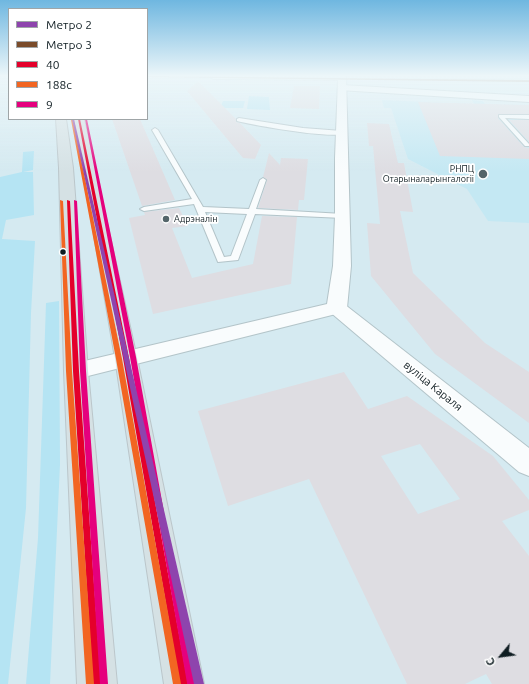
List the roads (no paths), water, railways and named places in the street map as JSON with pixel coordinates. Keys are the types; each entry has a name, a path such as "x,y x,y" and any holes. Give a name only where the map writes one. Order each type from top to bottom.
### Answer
{"main road":[{"path":"76,371 337,308 342,266 342,108"},
{"path":"61,120 70,241 76,371 97,684"},
{"path":"79,120 126,358 184,684"}],"street":[{"name":"вуліца Караля","path":"337,308 529,464"}],"lane":[{"path":"527,145 501,116 529,117"},
{"path":"239,120 321,133 342,133"},
{"path":"155,130 199,205 221,260 235,258 263,180"},
{"path":"144,209 199,205 252,211 343,216"}],"metro line":[{"name":"2","path":"73,120 199,684"}],"place":[{"name":"РНПЦ Отарыналарынгалогіі","path":"483,174"},
{"name":"Адрэналін","path":"166,219"}]}
